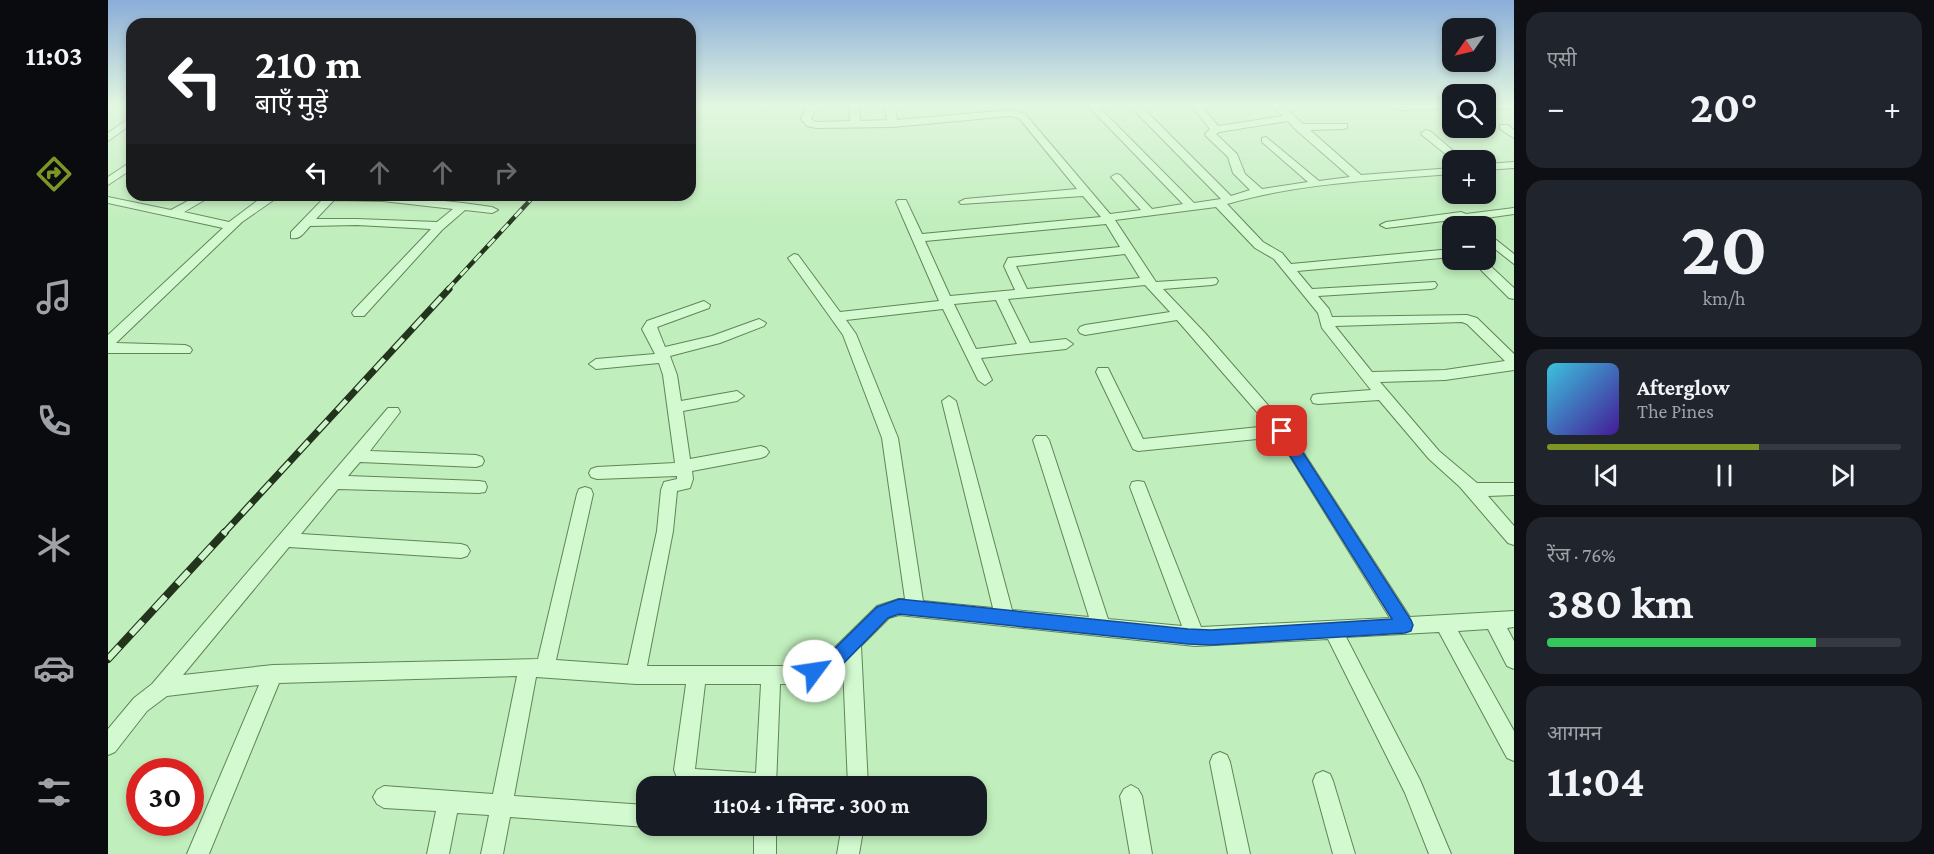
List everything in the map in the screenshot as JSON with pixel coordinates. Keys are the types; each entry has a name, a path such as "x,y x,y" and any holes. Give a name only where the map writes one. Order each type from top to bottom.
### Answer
{"street":[{"path":"1049,145 1108,219 1150,283 1181,315 1282,431 1405,625"},
{"path":"1131,145 1191,207"},
{"path":"1171,145 1224,201 1259,244 1278,256 1324,312 1326,322 1368,377 1434,455 1473,490 1514,538"},
{"path":"1220,145 1233,156 1234,169 1237,173 1259,192"},
{"path":"1272,145 1316,184"},
{"path":"1320,145 1359,178"},
{"path":"1496,166 1514,165"},
{"path":"108,182 126,168"},
{"path":"918,238 1108,219 1191,207 1259,192 1359,178 1442,172"},
{"path":"1116,177 1149,212"},
{"path":"965,202 1085,192"},
{"path":"108,200 232,226"},
{"path":"174,213 196,201"},
{"path":"108,343 232,226 266,201"},
{"path":"295,235 327,201"},
{"path":"415,201 492,210"},
{"path":"902,202 947,303 985,380"},
{"path":"1449,204 1463,216"},
{"path":"359,314 440,226 463,206"},
{"path":"1496,216 1511,214"},
{"path":"307,223 357,222 440,226"},
{"path":"1386,225 1442,222"},
{"path":"1496,245 1514,260"},
{"path":"1023,293 1010,266 1012,261 1128,250"},
{"path":"1288,268 1442,254"},
{"path":"794,258 849,334 890,438 915,608"},
{"path":"1488,270 1514,295"},
{"path":"838,317 1023,293 1150,283 1212,281"},
{"path":"1309,293 1431,285"},
{"path":"1000,296 1026,348"},
{"path":"636,675 665,531 669,490 670,487 684,483 684,467 670,375 650,326 704,305"},
{"path":"1085,330 1181,315"},
{"path":"1326,322 1462,318 1472,321 1514,364"},
{"path":"596,364 662,355 715,340 759,323"},
{"path":"972,354 1066,344"},
{"path":"108,348 185,350"},
{"path":"1368,377 1445,375 1514,364"},
{"path":"1103,372 1138,445 1282,431"},
{"path":"1318,399 1383,394"},
{"path":"675,407 737,396"},
{"path":"949,401 1005,618"},
{"path":"159,690 393,412"},
{"path":"1041,440 1102,628"},
{"path":"597,473 684,467 761,452"},
{"path":"356,456 476,461"},
{"path":"334,482 479,487"},
{"path":"1138,487 1194,637"},
{"path":"1473,490 1514,489"},
{"path":"492,854 500,806 585,494"},
{"path":"285,540 461,551"},
{"path":"108,745 144,700 165,687 273,674 536,668 636,675 798,675 830,665 883,612 899,607 1194,637 1514,619"},
{"path":"1493,620 1514,660"},
{"path":"1444,623 1514,751"},
{"path":"1333,630 1413,787 1440,854"},
{"path":"852,644 858,776"},
{"path":"198,854 273,674"},
{"path":"686,776 684,770 697,675"},
{"path":"766,776 771,676"},
{"path":"1220,762 1239,854"},
{"path":"1323,781 1344,854"},
{"path":"1131,796 1141,854"},
{"path":"384,797 636,815"},
{"path":"438,854 448,802"},
{"path":"765,836 765,854"},
{"path":"848,854 851,836"}],"railway":[{"path":"447,290 529,201"},
{"path":"223,534 449,289"},
{"path":"108,659 225,532"}],"route":[{"path":"814,671 830,665 883,612 899,607 1188,637 1405,625 1282,431"}]}
